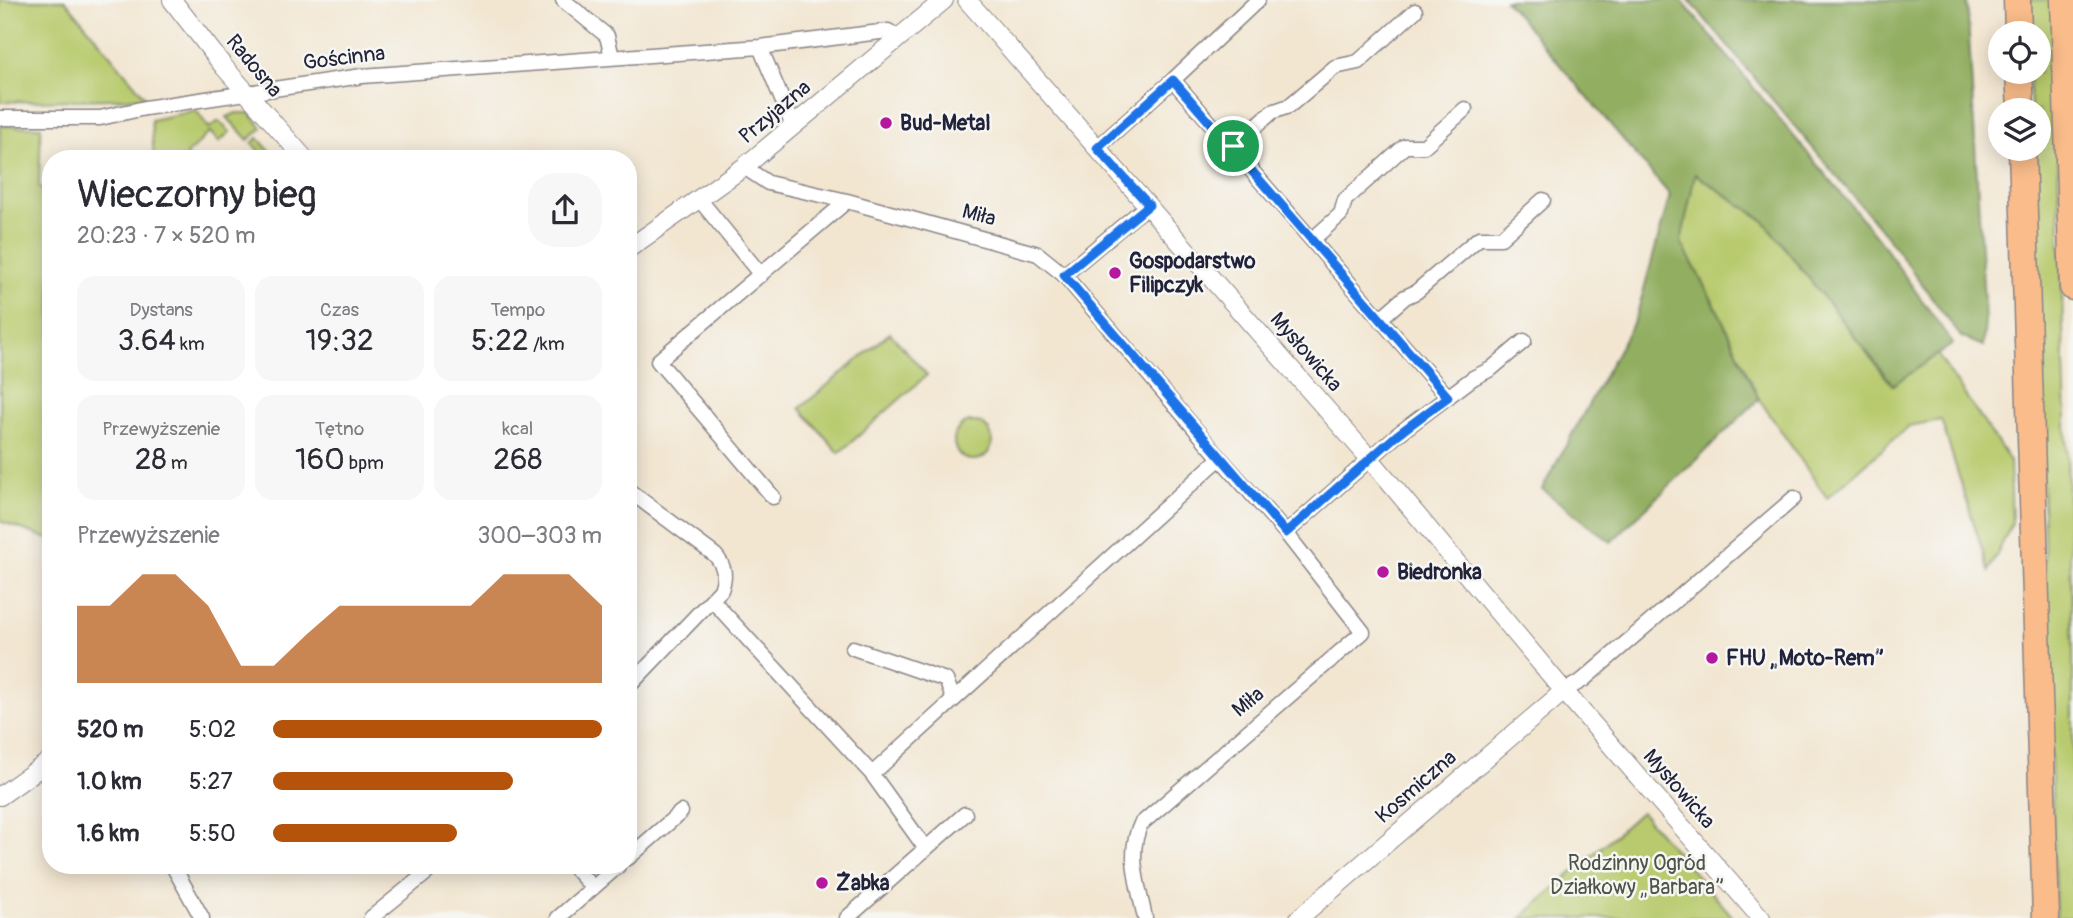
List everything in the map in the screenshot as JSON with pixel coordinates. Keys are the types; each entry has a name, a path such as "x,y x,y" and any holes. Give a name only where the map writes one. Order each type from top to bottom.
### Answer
{"highway":[{"path":"2017,0 2018,21"},
{"path":"2064,0 2073,287"},
{"path":"2022,161 2046,918"}],"street":[{"name":"Radosna","path":"172,0 246,93 297,150"},
{"path":"563,0 607,36 612,57"},
{"name":"Przyjazna","path":"637,243 744,167 944,0"},
{"name":"Mysłowicka","path":"967,0 1370,459 1564,691 1761,918"},
{"path":"1097,148 1258,0"},
{"path":"1233,146 1272,112 1289,106 1335,67 1358,62 1415,11"},
{"name":"Gościnna","path":"0,118 100,118 362,76 760,47 888,31 899,38"},
{"path":"760,47 793,126"},
{"path":"1173,80 1448,397"},
{"path":"1313,239 1342,214 1345,200 1405,146 1424,146 1465,110"},
{"name":"Miła","path":"744,167 768,183 847,201 1038,254 1064,275 1286,533 1363,632 1141,824 1136,834 1133,857 1145,918"},
{"path":"700,200 761,275"},
{"path":"1381,318 1479,238 1502,239 1543,200"},
{"path":"773,497 659,361 847,201"},
{"path":"1064,275 1149,205"},
{"path":"1286,533 1370,459 1448,397 1492,369 1524,341"},
{"path":"872,774 1220,458"},
{"path":"637,497 722,563 724,580 721,590 637,678"},
{"path":"1564,691 1583,680 1794,498"},
{"path":"712,600 872,774 926,849"},
{"path":"853,648 946,680 953,698"},
{"name":"Kosmiczna","path":"1298,918 1564,691"},
{"path":"0,796 42,766"},
{"path":"637,850 681,812"},
{"path":"847,918 965,814"},
{"path":"177,874 202,918"},
{"path":"371,918 425,874"},
{"path":"580,874 593,888"},
{"path":"558,918 609,874"}],"green space":[{"path":"0,0 65,0 146,98 0,102"},
{"path":"1505,0 1681,0 1878,238 1953,344 1893,385 1763,220 1695,174 1681,242 1720,315 1759,399 1611,542 1542,489 1636,318 1670,195"},
{"path":"1689,0 1967,0 1985,321 1983,346 1961,337 1885,234"},
{"path":"2027,0 2053,0 2073,650 2073,918 2056,918 2032,161 2051,161 2051,98 2030,98 2030,84 2051,84 2051,21 2028,21"},
{"path":"196,110 209,128 219,121 230,132 219,142 210,132 191,150 153,150 151,120"},
{"path":"236,113 250,113 262,128 248,140 227,117"},
{"path":"0,126 41,127 39,187 42,190 42,537 0,521"},
{"path":"258,138 269,150 258,150 252,143"},
{"path":"1695,174 1763,220 1892,385 1937,354 2010,461 2012,523 1989,571 1941,420 1909,426 1827,498 1759,399 1720,315 1680,242"},
{"path":"890,333 927,375 839,453 800,408"},
{"path":"973,422 986,428 992,441 986,454 973,460 960,454 954,441 960,428"},
{"name":"Rodzinny Ogród Działkowy „Barbara”","path":"1641,812 1734,918 1521,918"}],"place":[{"name":"Bud-Metal","path":"886,123"},
{"name":"Gospodarstwo Filipczyk","path":"1115,273"},
{"name":"Biedronka","path":"1383,572"},
{"name":"FHU „Moto-Rem”","path":"1712,658"},
{"name":"Żabka","path":"822,883"}],"route":[{"path":"1173,80 1233,146 1448,397 1397,435 1286,533 1064,275 1149,205 1097,148 1173,80"}]}
